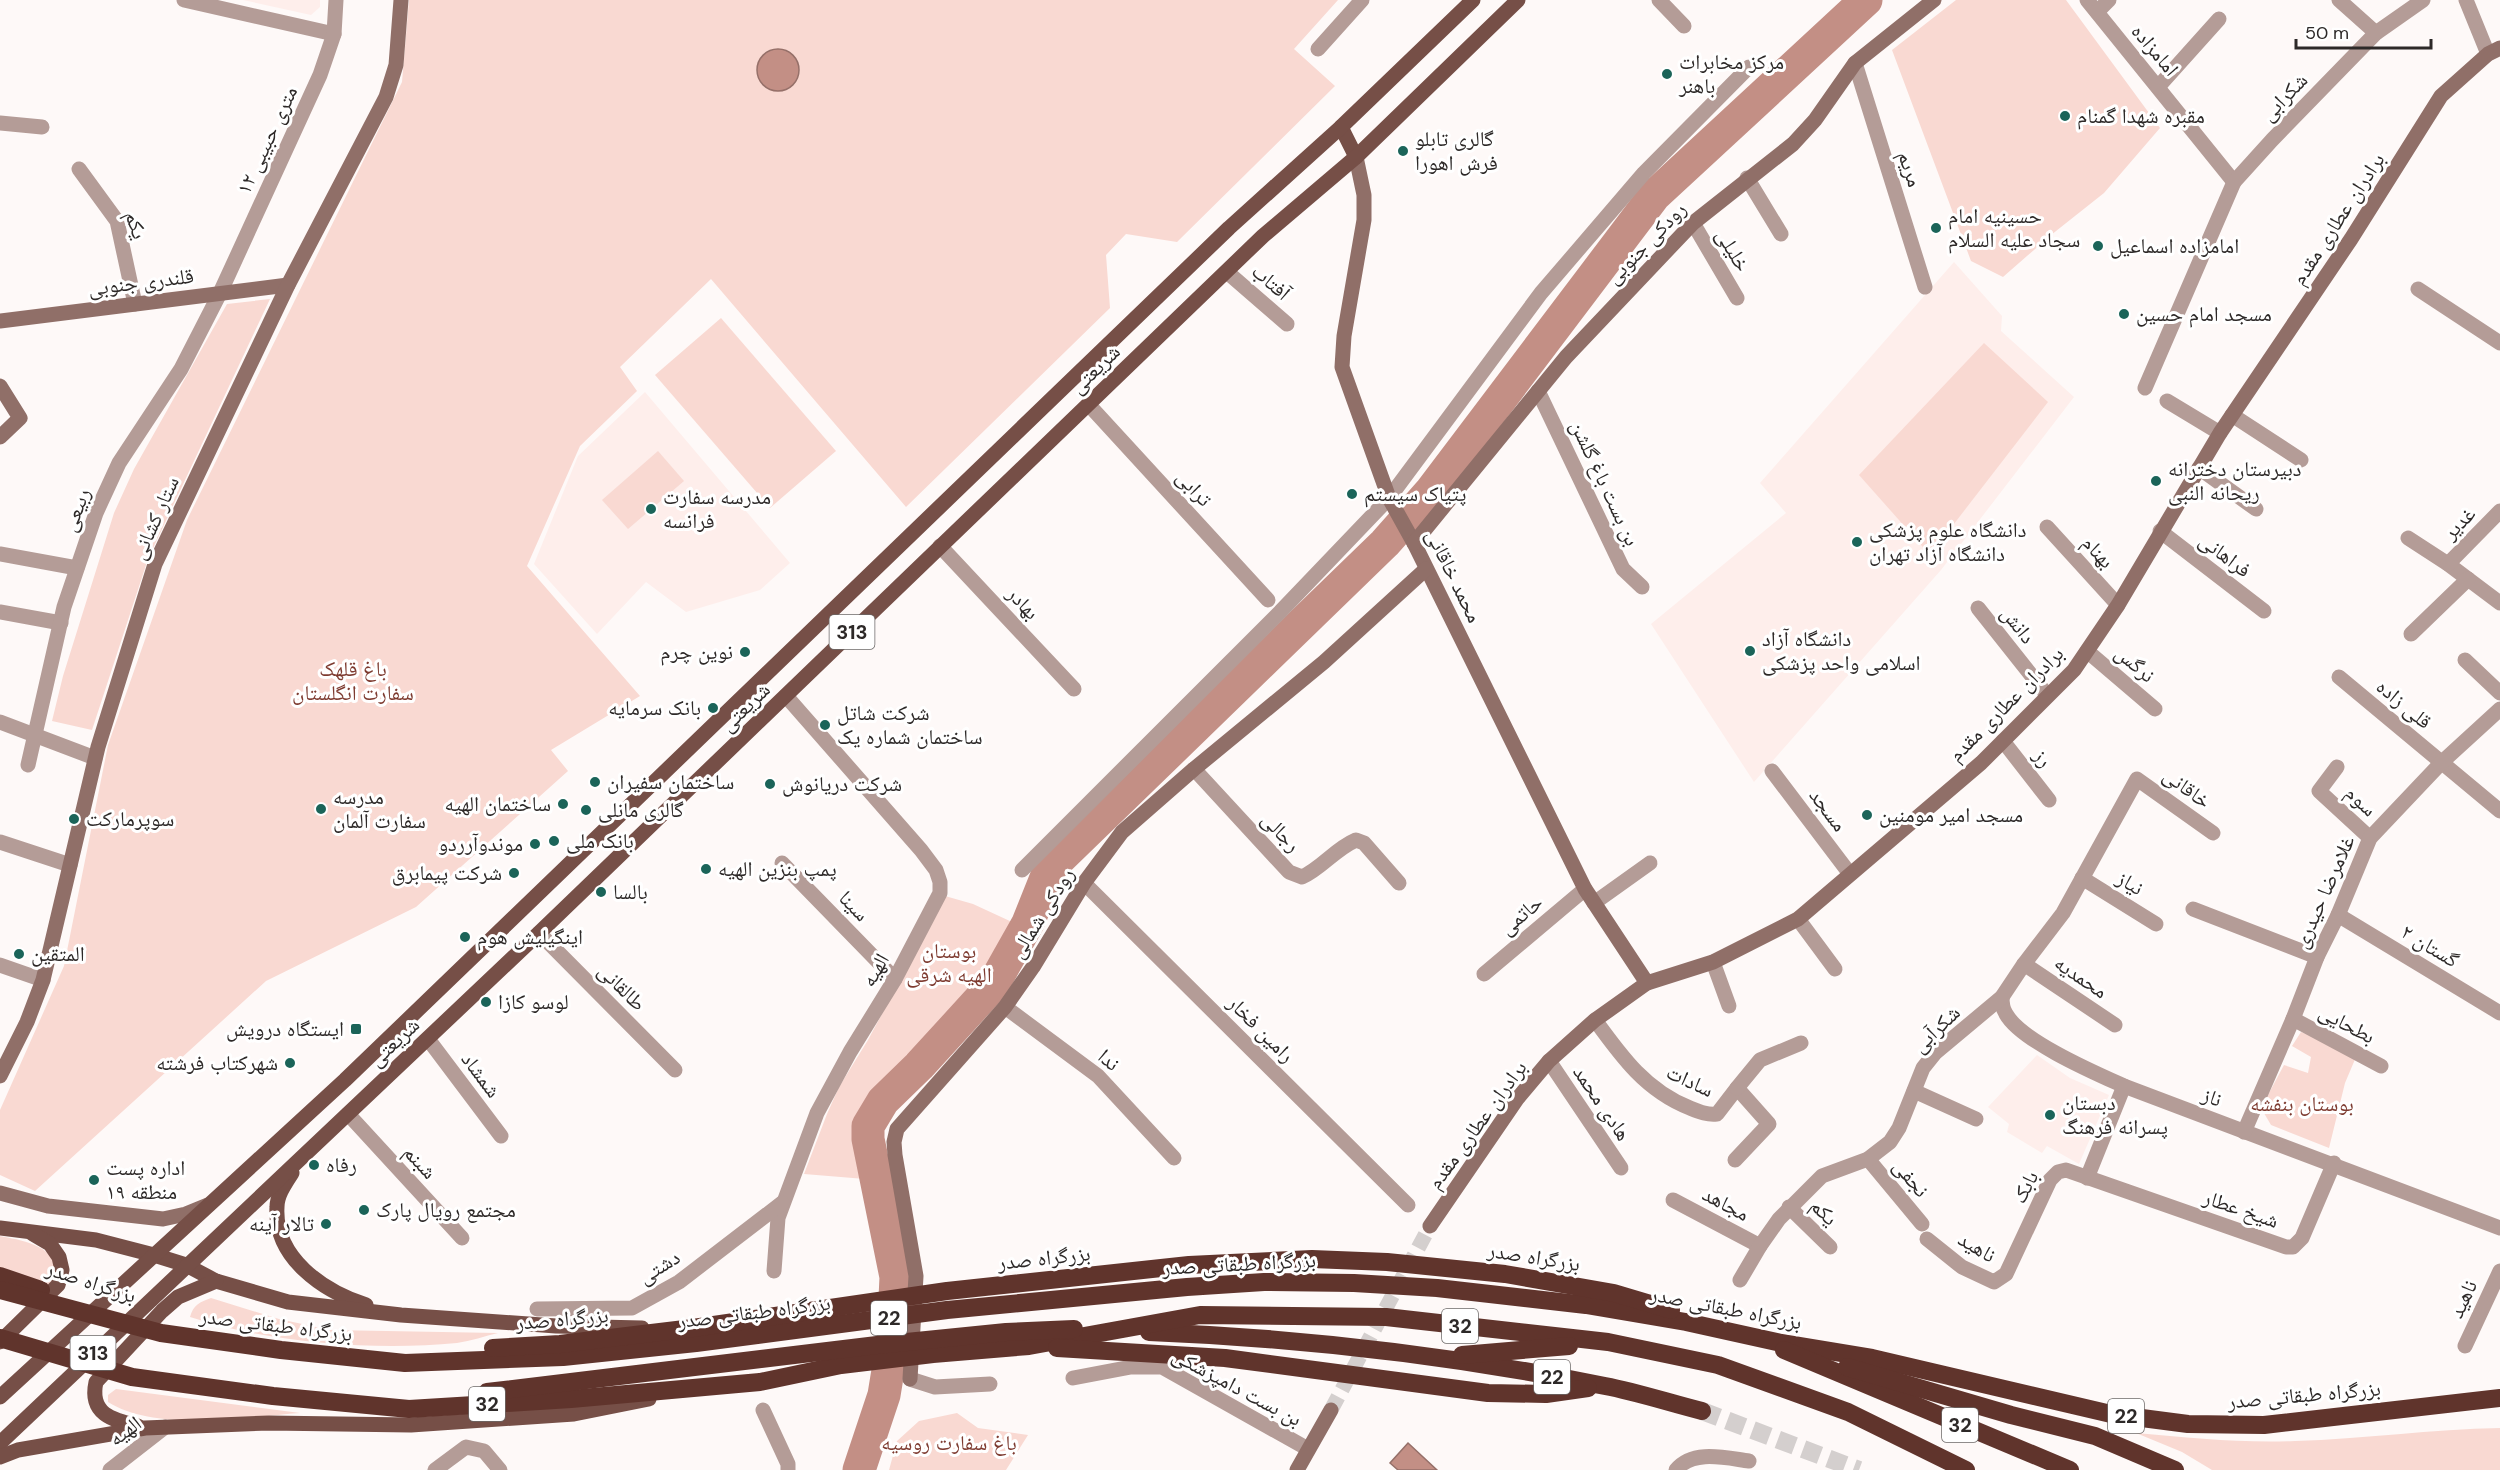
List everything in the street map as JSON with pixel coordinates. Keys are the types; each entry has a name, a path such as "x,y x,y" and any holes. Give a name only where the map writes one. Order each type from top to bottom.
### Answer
{"highway":[{"name":"بزرگراه صدر","path":"0,1276 165,1329 281,1345 404,1354 560,1344 693,1328 947,1291 1189,1265 1312,1259 1387,1262 1505,1274 1614,1293 1734,1328 1851,1380 2070,1470"},
{"name":"بزرگراه طبقاتی صدر","path":"0,1290 161,1333 281,1350 405,1363 562,1357 696,1343 947,1310 1186,1287 1264,1282 1354,1283 1509,1295 1675,1320 1781,1343 1872,1358 2111,1414 2188,1424 2264,1425 2500,1398"},
{"name":"32","path":"0,1340 132,1377 273,1396 410,1408 571,1399 760,1382 841,1365 1029,1346 1200,1315 1386,1317 1608,1342 1718,1365 1848,1412 1966,1470"},
{"name":"22","path":"0,1333 134,1372 273,1391 408,1397 479,1393 877,1345 1065,1329 1202,1334 1437,1357 1606,1386 1702,1411"},
{"path":"1437,1357 1608,1342"},
{"path":"1781,1343 1849,1368 2011,1415 2095,1436 2175,1470"},
{"path":"1029,1346 1225,1358 1488,1393 1546,1394 1606,1386"}],"main road":[{"name":"شریعتی","path":"0,1397 354,1072 1229,228 1341,127 1473,0"},
{"name":"شریعتی","path":"0,1443 540,933 1263,236 1356,157 1518,0"},
{"path":"1341,127 1356,157"},
{"path":"301,1158 282,1190 277,1206 284,1245 299,1266 321,1285 352,1300 400,1315"},
{"path":"228,1189 246,1210"},
{"path":"0,1228 96,1240 186,1265 216,1281 288,1302 400,1315 556,1326 693,1328"},
{"path":"0,1340 57,1285 62,1270 59,1257 50,1245 30,1232"},
{"path":"145,1428 114,1420 101,1412 93,1393 96,1382 178,1297 216,1281"},
{"path":"0,1457 18,1450 145,1428 269,1423 411,1425 574,1414 707,1387"}],"street":[{"path":"184,0 333,34"},
{"name":"۱۲ متری حبیبی","path":"220,293 320,75 333,34 336,0"},
{"name":"ستار کشانی","path":"0,1076 27,1022 43,980 95,759 155,564 288,285 386,97 396,65 401,0"},
{"path":"1318,50 1362,0"},
{"path":"1659,0 1684,26"},
{"name":"رودکی جنوبی","path":"1414,543 1566,357 1693,223 1747,178 1793,144 1815,120 1855,63 1934,0"},
{"path":"2092,6 2109,0"},
{"path":"2339,0 2376,33"},
{"name":"شکرابی","path":"2234,183 2272,140 2376,33 2423,0"},
{"path":"2466,0 2494,51"},
{"name":"امامزاده","path":"2092,6 2234,183"},
{"path":"2158,87 2218,19"},
{"name":"برادران عطاری مقدم","path":"1430,1226 1496,1129 1549,1061 1595,1020 1647,983 1713,962 1798,919 2003,741 2074,670 2118,604 2232,415 2351,239 2441,96 2494,51"},
{"name":"مریم","path":"1855,63 1925,287"},
{"name":"رودکی جنوبی","path":"1389,498 1541,293 1644,172 1749,67"},
{"path":"0,123 42,127"},
{"name":"محمد خاقانی","path":"1356,157 1364,195 1364,220 1344,336 1342,367 1389,498 1414,543 1585,890 1647,983"},
{"name":"یکم","path":"79,169 117,221 135,304"},
{"path":"1747,178 1781,234"},
{"path":"2145,388 2234,183"},
{"name":"خلیلی","path":"1693,223 1737,298"},
{"name":"آفتاب","path":"1227,272 1287,324"},
{"name":"قلندری جنوبی","path":"0,321 288,285"},
{"path":"2418,289 2500,343"},
{"name":"ربیعی","path":"28,765 61,623 96,513 119,463 181,369 220,293"},
{"path":"0,386 20,418 0,437"},
{"name":"بن بست باغ گلشن","path":"1538,391 1623,569 1642,587"},
{"path":"2167,401 2220,434"},
{"name":"ترابی","path":"1089,405 1268,600"},
{"path":"2232,415 2301,460"},
{"path":"2199,468 2256,509"},
{"name":"رودکی شمالی","path":"1022,870 1280,612 1389,498"},
{"name":"غدیر","path":"2448,564 2494,528 2500,511"},
{"name":"بهنام","path":"2047,527 2118,604"},
{"name":"فراهانی","path":"2160,531 2264,611"},
{"path":"2408,538 2448,564 2500,603"},
{"name":"بهادر","path":"940,546 1074,689"},
{"path":"0,554 77,568"},
{"name":"رودکی شمالی","path":"990,1384 935,1387 910,1379 916,1276 895,1155 894,1142 897,1129 1005,1007 1034,967 1084,883 1122,832 1194,769 1324,662 1426,568"},
{"path":"2411,634 2468,579"},
{"name":"دانش","path":"1978,608 2047,696"},
{"path":"0,612 61,623"},
{"name":"نرگس","path":"2087,651 2155,709"},
{"path":"2465,660 2500,693"},
{"name":"قلی زاده","path":"2339,677 2500,811"},
{"name":"الهیه","path":"774,1270 776,1229 782,1203 825,1095 895,979 940,893 940,882 936,870 786,696"},
{"name":"غلامرضا حیدری","path":"2244,1132 2317,957 2338,915 2370,838 2441,763 2500,709"},
{"path":"0,722 95,759"},
{"name":"رز","path":"2003,741 2049,801"},
{"name":"سوم","path":"2337,767 2319,791 2370,838"},
{"name":"رجالی","path":"1194,769 1289,872 1302,877 1316,871 1348,843 1356,840 1364,843 1399,883"},
{"name":"مسجد","path":"1772,771 1850,874"},
{"name":"خاقانی","path":"2137,778 2213,833"},
{"name":"شکرآبی","path":"1740,1280 1760,1246 1789,1207 1822,1176 1868,1159 1890,1142 1899,1128 1923,1068 1935,1053 2002,997 2063,913 2137,778"},
{"path":"0,842 70,865"},
{"name":"سینا","path":"782,863 895,979"},
{"path":"1594,903 1650,863"},
{"name":"نیاز","path":"2082,878 2156,924"},
{"name":"رامین فخار","path":"1084,883 1408,1205"},
{"name":"حاتمی","path":"1484,974 1585,890"},
{"path":"2193,909 2317,957"},
{"name":"گستان ۲","path":"2338,915 2500,1013"},
{"path":"1798,919 1835,969"},
{"name":"طالقانی","path":"540,933 675,1070"},
{"path":"1713,962 1729,1006"},
{"name":"محمدیه","path":"2024,964 2115,1025"},
{"path":"0,965 43,980"},
{"name":"ناز","path":"2002,997 2002,1006 2014,1025 2068,1060 2124,1086 2244,1132 2334,1163 2500,1228"},
{"name":"ندا","path":"1005,1007 1098,1076 1174,1158"},
{"name":"بطحایی","path":"2293,1019 2381,1066"},
{"name":"سادات","path":"1595,1020 1635,1072 1652,1087 1684,1106 1707,1115 1717,1114 1737,1088 1769,1124 1735,1160"},
{"name":"شمشاد","path":"428,1039 501,1136"},
{"path":"1737,1088 1760,1060 1801,1043"},
{"name":"هادی محمد","path":"1549,1061 1621,1168"},
{"path":"2087,1178 2124,1086"},
{"path":"1914,1091 1976,1119"},
{"name":"شبنم","path":"348,1114 462,1238"},
{"name":"نجفی","path":"1868,1159 1922,1224"},
{"name":"شیخ عطار","path":"2087,1178 2286,1247 2293,1247 2302,1238 2334,1163"},
{"name":"بابک","path":"2006,1274 2053,1176 2066,1170 2087,1178"},
{"path":"0,1193 48,1206 163,1219 186,1214 213,1203"},
{"name":"مجاهد","path":"1673,1200 1760,1246"},
{"name":"دشتی","path":"537,1310 632,1308 679,1282 782,1203"},
{"name":"یکم","path":"1789,1207 1830,1247"},
{"name":"ناهید","path":"1927,1239 1962,1267 1994,1282 2006,1274"},
{"name":"ناهید","path":"2465,1346 2500,1271"},
{"name":"بن بست دامپزشکی","path":"1073,1378 1131,1367 1162,1367 1308,1449"},
{"path":"763,1410 788,1464 788,1470"},
{"path":"1296,1470 1331,1410"},
{"name":"الهیه","path":"110,1470 165,1427"},
{"path":"435,1470 466,1447 484,1451 500,1470"},
{"path":"1676,1470 1683,1462 1708,1456 1749,1461"}],"shaded area":[{"path":"243,0 320,0 320,7 311,15"},
{"path":"778,49 793,55 799,70 793,85 778,91 763,85 757,70 763,55"},
{"name":"دانشگاه علوم پزشکی دانشگاه آزاد تهران","path":"1954,262 2002,316 2001,331 2074,397 1941,570 1754,782 1651,624 1786,513 1760,483"},
{"name":"مدرسه سفارت فرانسه","path":"645,392 790,563 760,590 686,612 646,582 597,634 534,564 578,456"},
{"name":"دبستان پسرانه فرهنگ","path":"2037,1055 2070,1078 2109,1095 2079,1164 2047,1146 2042,1153 2007,1132 2009,1124 1988,1107"},
{"path":"1408,1443 1437,1470 1398,1470 1390,1463"}],"green space":[{"name":"باغ قلهک سفارت انگلستان","path":"409,0 1338,0 1294,49 1335,86 1177,242 1126,234 1106,255 1110,308 906,507 711,279 620,367 637,391 580,446 527,566 640,696 551,750 568,771 416,907 266,981 35,1191 0,1175 0,1110 64,966 108,745 187,520 402,82"},
{"path":"1956,0 2066,0 2160,128 2104,193 2003,277 1971,261 1892,50"},
{"path":"270,299 148,559 92,730 52,721 63,676 114,513 134,469 227,304"},
{"path":"721,318 836,451 770,508 655,375"},
{"path":"1984,343 2048,402 1930,555 1859,475"},
{"path":"658,451 684,481 628,529 602,500"},
{"name":"بوستان الهیه شرقی","path":"945,896 973,904 1012,922 977,985 960,1009 882,1086 860,1113 856,1130 865,1179 804,1174 839,1087 868,1040"},
{"name":"بوستان بنفشه","path":"2301,1032 2324,1040 2356,1057 2345,1083 2329,1148 2271,1125 2261,1108 2284,1065 2308,1073 2311,1057 2292,1046"},
{"path":"0,1236 27,1242 44,1250 50,1256 55,1273 48,1291 0,1274"},
{"path":"211,1298 279,1319 330,1330 498,1333 457,1343 391,1346 287,1339 221,1326 190,1317 198,1304"},
{"path":"116,1389 300,1413 201,1420 150,1417 127,1411 108,1402 108,1395"},
{"name":"باغ سفارت روسیه","path":"957,1413 978,1428 1028,1435 1006,1470 889,1470 897,1441 919,1421"},
{"path":"2500,1428 2500,1470 2212,1470 2182,1452 2136,1433 2216,1440 2275,1441"}],"waterway":[{"path":"859,1470 884,1395 893,1340 896,1277 868,1139 868,1126 883,1101 919,1066 993,985 1028,923 1050,868 1385,543 1431,491 1654,196 1866,0"}],"tunnel":[{"path":"1331,1410 1430,1226"},
{"path":"1702,1411 1859,1470"}],"place":[{"name":"مرکز مخابرات باهنر","path":"1667,74"},
{"name":"مقبره شهدا گمنام","path":"2065,116"},
{"name":"گالری تابلو فرش اهورا","path":"1403,151"},
{"name":"حسینیه امام سجاد علیه السلام","path":"1936,228"},
{"name":"امامزاده اسماعیل","path":"2098,246"},
{"name":"مسجد امام حسین","path":"2124,314"},
{"name":"دبیرستان دخترانه ریحانه النبی","path":"2156,481"},
{"name":"پتیاک سیستم","path":"1352,494"},
{"name":"مدرسه سفارت فرانسه","path":"651,509"},
{"name":"دانشگاه علوم پزشکی دانشگاه آزاد تهران","path":"1857,542"},
{"name":"دانشگاه آزاد اسلامی واحد پزشکی","path":"1750,651"},
{"name":"نوین چرم","path":"745,652"},
{"name":"بانک سرمایه","path":"713,708"},
{"name":"شرکت شاتل ساختمان شماره یک","path":"825,725"},
{"name":"ساختمان سفیران","path":"595,782"},
{"name":"شرکت دریانوش","path":"770,784"},
{"name":"ساختمان الهیه","path":"563,804"},
{"name":"مدرسه سفارت آلمان","path":"321,809"},
{"name":"گالری مانلی","path":"586,810"},
{"name":"مسجد امیر مومنین","path":"1867,815"},
{"name":"سوپرمارکت","path":"74,819"},
{"name":"بانک ملی","path":"554,841"},
{"name":"موندوآرردو","path":"535,844"},
{"name":"پمپ بنزین الهیه","path":"706,869"},
{"name":"شرکت پیمابرق","path":"514,873"},
{"name":"بالسا","path":"601,892"},
{"name":"اینگیلیش هوم","path":"465,937"},
{"name":"المتقین","path":"19,954"},
{"name":"لوسو کازا","path":"486,1002"},
{"name":"ایستگاه درویش","path":"356,1029"},
{"name":"شهرکتاب فرشته","path":"290,1063"},
{"name":"دبستان پسرانه فرهنگ","path":"2050,1115"},
{"name":"رفاه","path":"314,1165"},
{"name":"اداره پست منطقه ۱۹","path":"94,1180"},
{"name":"مجتمع رویال پارک","path":"364,1210"},
{"name":"تالار آینه","path":"326,1224"}]}
